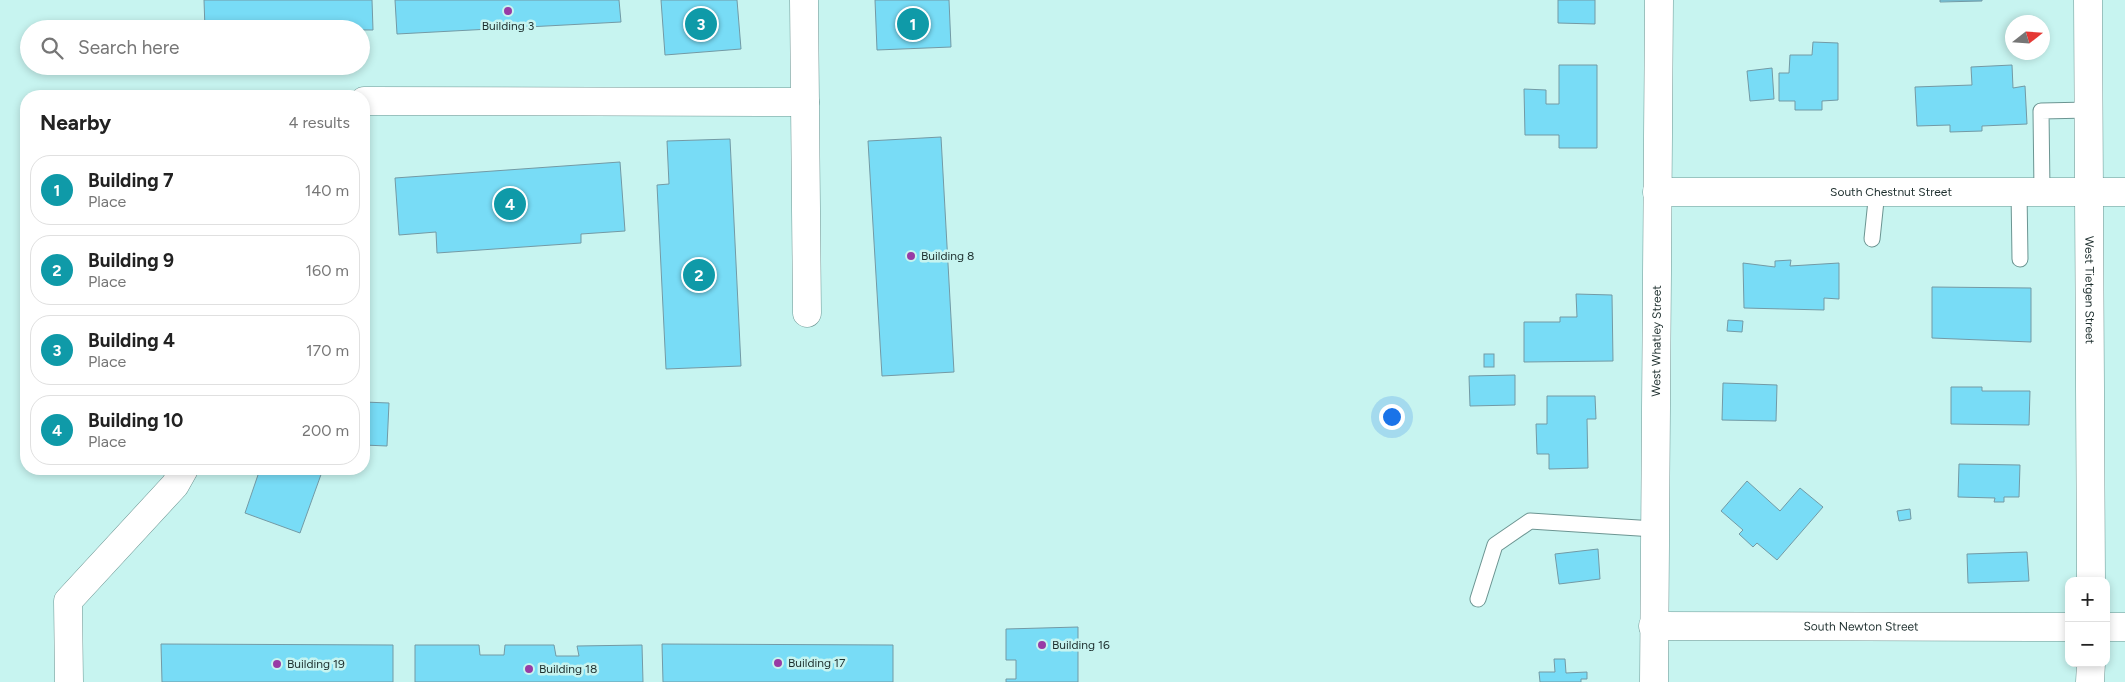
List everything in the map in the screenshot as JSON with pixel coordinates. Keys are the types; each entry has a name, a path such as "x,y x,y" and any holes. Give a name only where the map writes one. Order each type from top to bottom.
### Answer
{"street":[{"path":"804,0 806,314"},
{"name":"West Whatley Street","path":"1654,682 1659,0"},
{"name":"West Tietgen Street","path":"2088,0 2091,577"},
{"path":"370,101 805,102"},
{"name":"South Chestnut Street","path":"1657,192 2125,192"},
{"path":"69,682 68,601 174,485 180,475"},
{"name":"South Newton Street","path":"1653,626 2065,627"},
{"path":"2110,627 2125,627"},
{"path":"2090,682 2091,667"}],"lane":[{"path":"2020,259 2041,111 2088,110"},
{"path":"1872,239 1877,191"},
{"path":"1478,599 1495,545 1530,521 1654,529"}],"building":[{"path":"204,0 372,0 373,30 370,30 370,20 205,20"},
{"name":"Building 3","path":"395,0 619,0 621,22 397,34"},
{"path":"661,0 737,0 741,49 665,55"},
{"path":"875,0 949,0 951,47 877,50"},
{"path":"1558,0 1595,0 1595,24 1558,23"},
{"path":"1940,0 1982,0 1982,1 1940,2"},
{"path":"1813,42 1838,43 1838,100 1822,101 1822,110 1795,110 1795,101 1779,101 1779,73 1789,73 1790,55 1812,55"},
{"path":"1559,65 1597,65 1597,148 1559,148 1559,135 1525,135 1524,89 1546,90 1546,104 1559,104"},
{"path":"2012,65 2013,88 2025,86 2027,124 1982,126 1982,131 1950,132 1950,125 1917,126 1915,87 1972,85 1971,67"},
{"path":"1772,68 1774,99 1750,101 1747,71"},
{"name":"Building 8","path":"941,137 954,372 882,376 868,141"},
{"path":"730,139 741,366 666,369 657,185 669,184 667,141"},
{"path":"620,162 625,231 581,234 581,243 437,253 436,232 399,235 395,178"},
{"path":"1791,260 1790,266 1839,263 1839,299 1824,298 1824,310 1744,308 1743,263 1775,267 1775,261"},
{"path":"1932,287 2031,288 2031,342 1932,338"},
{"path":"1576,294 1612,295 1613,361 1524,362 1524,322 1560,322 1560,317 1577,317"},
{"path":"1728,320 1743,321 1742,332 1727,331"},
{"path":"1484,354 1494,354 1494,367 1484,367"},
{"path":"1515,375 1515,405 1470,406 1469,376"},
{"path":"1723,383 1777,385 1776,421 1722,420"},
{"path":"1951,387 1982,387 1982,391 2030,391 2029,425 1951,424"},
{"path":"1547,396 1595,396 1596,419 1587,419 1588,468 1549,469 1549,454 1537,454 1536,424 1547,424"},
{"path":"370,402 389,403 387,446 370,445"},
{"path":"1959,464 2020,465 2019,497 2004,497 2004,502 1994,502 1995,498 1958,497"},
{"path":"258,475 321,475 300,533 245,513"},
{"path":"1747,481 1780,511 1800,488 1823,507 1777,560 1757,543 1753,547 1739,534 1743,530 1721,511"},
{"path":"1910,509 1911,519 1899,521 1897,511"},
{"path":"1598,549 1600,579 1559,584 1555,554"},
{"path":"2027,552 2029,581 1968,583 1967,554"},
{"name":"Building 16","path":"1078,627 1078,682 1006,682 1006,679 1016,679 1016,660 1006,660 1006,629"},
{"name":"Building 19","path":"161,644 393,645 393,682 162,682"},
{"name":"Building 17","path":"662,644 893,645 893,682 663,682"},
{"name":"Building 18","path":"415,645 479,645 480,655 504,655 505,645 554,645 556,656 579,656 577,646 642,645 643,682 415,682"},
{"path":"1554,659 1565,659 1566,673 1587,672 1587,679 1581,679 1581,682 1540,682 1539,672 1555,672"}],"place":[{"name":"Building 3","path":"508,11"},
{"name":"Building 4","path":"701,24"},
{"name":"Building 7","path":"913,24"},
{"name":"Building 10","path":"510,204"},
{"name":"Building 8","path":"911,256"},
{"name":"Building 9","path":"699,275"},
{"name":"Building 16","path":"1042,645"},
{"name":"Building 17","path":"778,663"},
{"name":"Building 19","path":"277,664"},
{"name":"Building 18","path":"529,669"}]}
